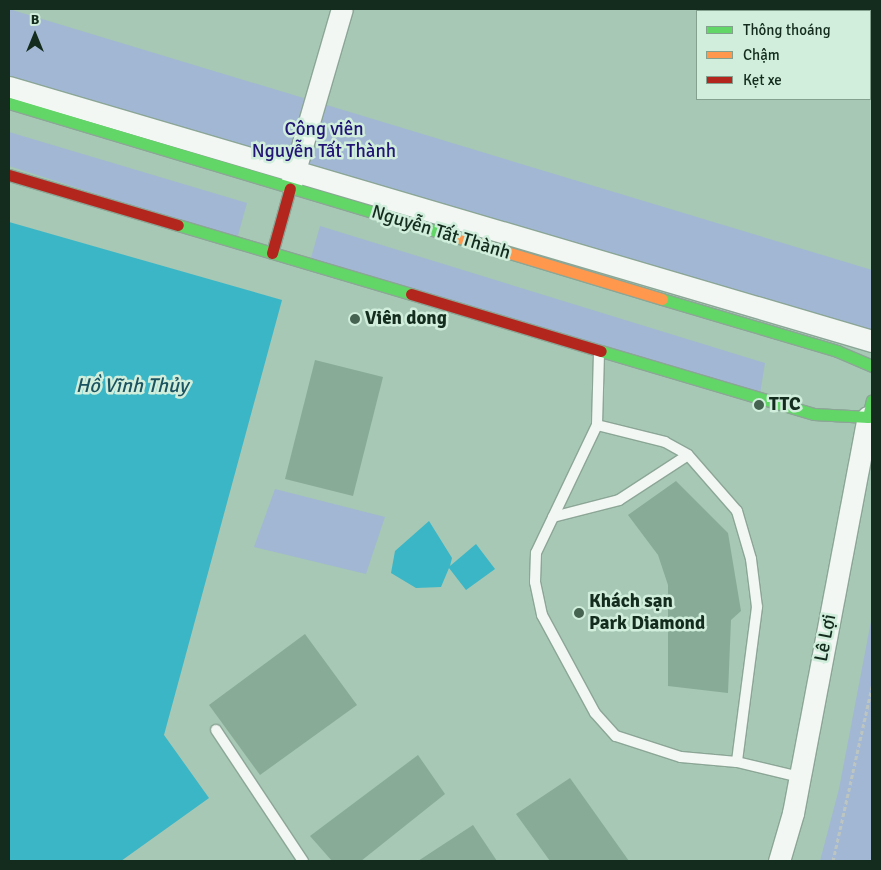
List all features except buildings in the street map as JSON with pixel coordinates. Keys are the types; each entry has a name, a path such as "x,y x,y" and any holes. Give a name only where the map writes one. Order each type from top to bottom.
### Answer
{"street":[{"path":"272,253 342,9"},
{"path":"9,87 292,180 872,341"},
{"name":"Nguyễn Tất Thành","path":"9,103 292,180 837,351 872,366"},
{"path":"9,175 814,414 871,411"},
{"name":"Lê Lợi","path":"779,861 800,777 871,411"}],"lane":[{"path":"599,349 597,426 536,553 535,582 542,615 595,714 616,736 681,757 737,762 800,777"},
{"path":"597,426 665,442 688,455 737,511 751,559 757,607 737,762"},
{"path":"553,517 619,500 688,455"},
{"path":"216,730 303,861"}],"path":[{"path":"833,861 872,686"}],"green space":[{"name":"Công viên Nguyễn Tất Thành","path":"9,9 872,270 872,341 9,87"},
{"path":"9,132 247,203 237,239 9,166"},
{"path":"320,226 765,363 760,394 311,258"},
{"path":"275,489 385,517 366,574 254,547"},
{"path":"872,616 872,861 820,861 839,789"}],"water":[{"name":"Hồ Vĩnh Thủy","path":"9,222 282,300 164,735 209,798 121,861 9,861"},
{"path":"429,521 452,558 450,566 476,544 495,569 466,590 449,568 441,587 416,588 391,573 395,551"}],"traffic: fast":[{"path":"9,103 460,238"},
{"path":"178,225 411,294"},
{"path":"662,299 837,351 872,366"},
{"path":"601,351 814,414 868,417 872,400"}],"traffic: slow":[{"path":"460,238 662,299"}],"traffic: jam":[{"path":"9,175 178,225"},
{"path":"272,253 290,188"},
{"path":"411,294 601,351"}],"place":[{"name":"Viên dong","path":"355,319"},
{"name":"TTC","path":"759,405"},
{"name":"Khách sạn Park Diamond","path":"579,613"}]}
